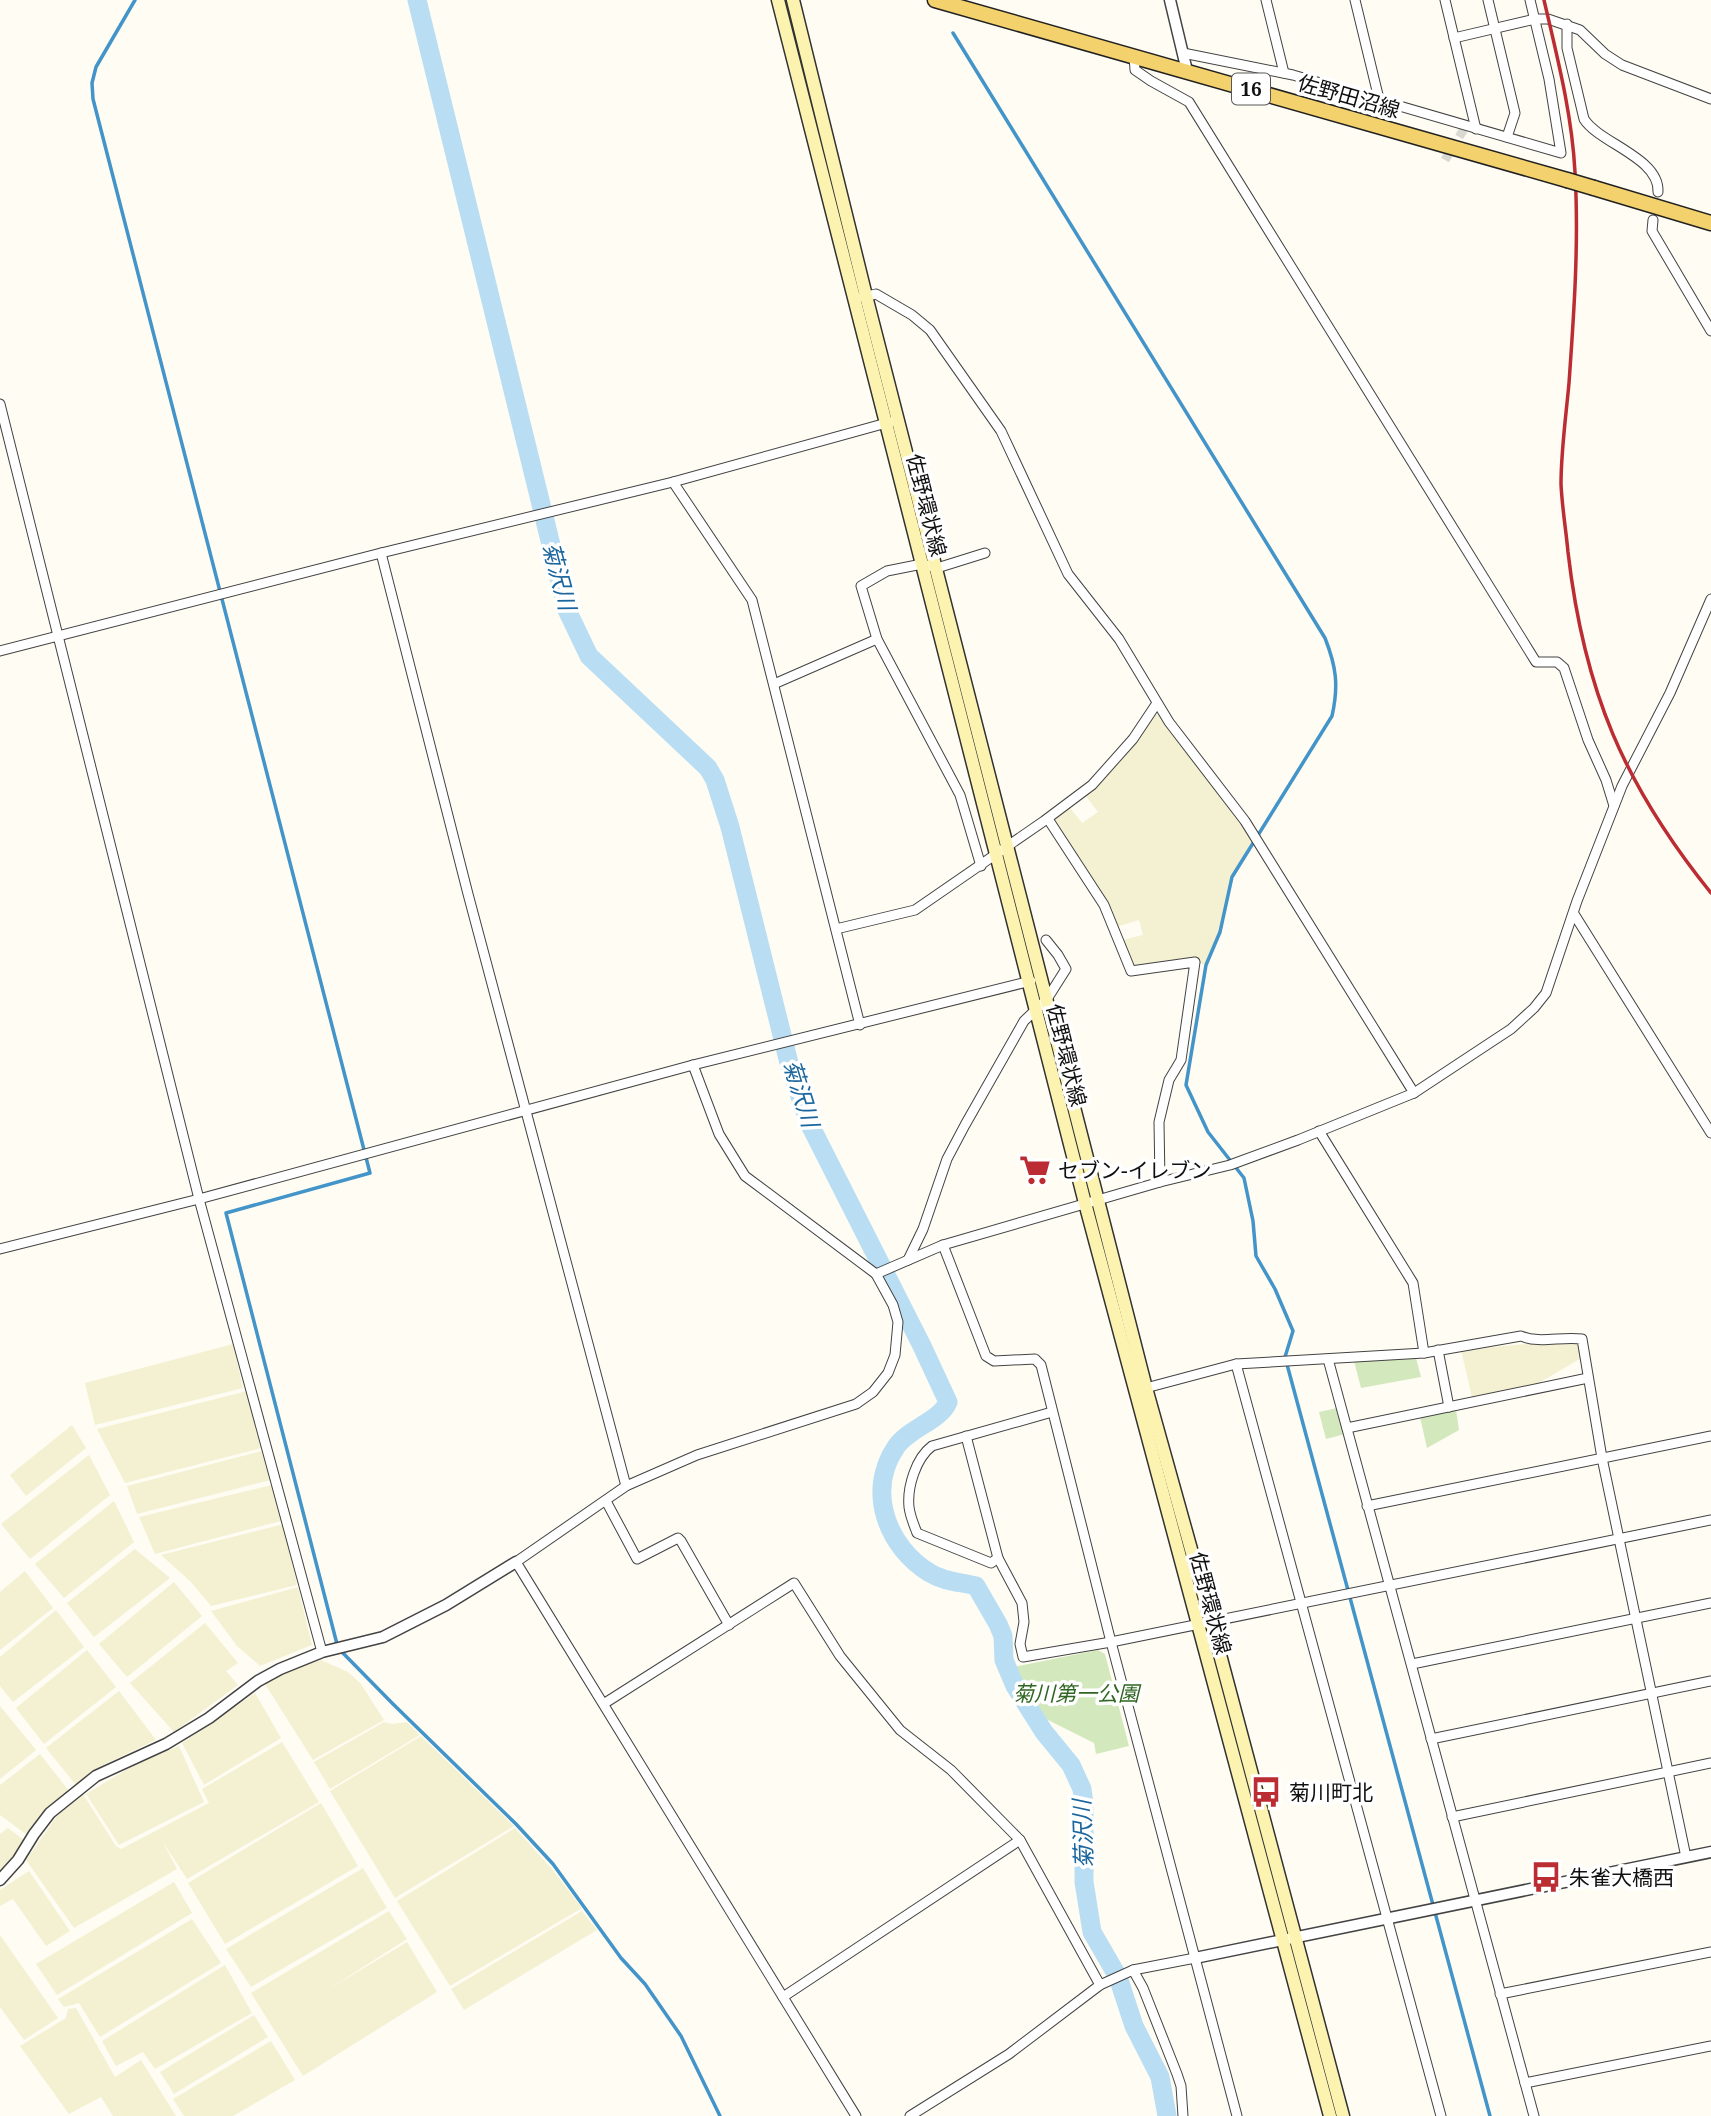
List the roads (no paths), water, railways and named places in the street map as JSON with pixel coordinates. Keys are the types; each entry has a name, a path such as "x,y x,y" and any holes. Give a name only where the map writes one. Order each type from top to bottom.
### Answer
{"main road":[{"name":"佐野環状線","path":"778,0 861,298"},
{"name":"佐野環状線","path":"793,0 892,422 922,564 1028,981 1091,1201 1197,1624 1343,2116"},
{"name":"佐野田沼線","path":"938,0 1711,223"},
{"name":"佐野環状線","path":"892,422 937,568 1009,846 1047,999 1091,1201"},
{"name":"佐野環状線","path":"1140,1390 1211,1621 1330,2116"}],"street":[{"path":"1170,0 1187,71"},
{"path":"1266,0 1284,73"},
{"path":"1355,0 1379,99"},
{"path":"1445,0 1476,129"},
{"path":"1488,0 1515,113 1507,137"},
{"path":"1183,52 1284,73 1561,153 1549,79 1530,0"},
{"path":"1454,38 1535,19 1548,19 1580,30 1605,54 1622,65 1711,99"},
{"path":"1567,24 1567,48 1584,119 1591,128 1619,145 1651,173 1658,184 1658,192"},
{"path":"1134,55 1135,70 1151,82 1189,102 1536,662 1557,662 1564,668 1614,806"},
{"path":"1653,220 1652,231 1711,331"},
{"path":"861,298 876,294 912,315 930,330 961,372 1001,431 1068,574 1118,639 1157,703 1245,821 1414,1093"},
{"path":"0,404 199,1199 322,1652"},
{"path":"0,651 381,553 673,482 892,422"},
{"path":"673,482 752,600 860,1025"},
{"path":"381,553 467,894 626,1486"},
{"path":"981,866 960,795 877,639 861,586 887,571 922,564 937,568 985,553"},
{"path":"876,1274 943,1245 1091,1201 1230,1165 1320,1131 1414,1093 1511,1029 1546,993 1622,786 1670,693 1711,599"},
{"path":"774,684 877,639"},
{"path":"836,929 915,909 997,855 1092,785 1133,739 1157,703"},
{"path":"1048,819 1100,898 1131,971 1195,962 1181,1060 1169,1080 1159,1122 1160,1182"},
{"path":"1574,914 1711,1133"},
{"path":"908,1260 923,1229 947,1159 1024,1021 1047,999 1066,969 1045,940"},
{"path":"0,1249 199,1199 693,1065 1042,978"},
{"path":"0,1880 19,1860 34,1833 50,1813 96,1776 166,1744 209,1718 258,1681 322,1652 383,1637 446,1605 516,1562 626,1486 697,1455 856,1404 873,1392 888,1373 898,1341 898,1322 893,1305 876,1274 745,1176 719,1134 693,1065"},
{"path":"1320,1131 1413,1283 1424,1353"},
{"path":"943,1245 986,1356 994,1361 1023,1358 1038,1360 1237,2116"},
{"path":"1140,1390 1236,1364 1424,1353 1521,1336 1530,1340 1567,1336 1582,1339 1602,1458 1686,1857"},
{"path":"1438,1350 1449,1407"},
{"path":"1328,1359 1534,2116"},
{"path":"1236,1364 1441,2116"},
{"path":"1347,1428 1588,1378"},
{"path":"998,1558 991,1563 917,1533 909,1510 914,1473 925,1451 932,1446 1052,1412"},
{"path":"966,1436 998,1558 1022,1603 1024,1622 1020,1644 1023,1657 1111,1642 1711,1520"},
{"path":"1367,1506 1711,1436"},
{"path":"607,1501 637,1559 678,1538 681,1541 729,1625"},
{"path":"516,1562 605,1703 856,2116"},
{"path":"605,1703 794,1583 840,1656 900,1730 951,1770 1020,1840 1100,1985"},
{"path":"1412,1664 1711,1603"},
{"path":"1431,1739 1711,1681"},
{"path":"1452,1817 1711,1763"},
{"path":"783,1997 1020,1840"},
{"path":"910,2116 1009,2054 1100,1985 1133,1970 1711,1852"},
{"path":"1500,1994 1711,1952"},
{"path":"1133,1970 1143,1988 1177,2074 1181,2086 1183,2116"},
{"path":"1525,2083 1711,2046"}],"waterway":[{"path":"135,0 96,67 92,83 93,99 370,1173 226,1213 338,1648 553,1864 621,1958 645,1984 681,2036 720,2116"},
{"name":"菊沢川","path":"417,0 567,610 589,656 708,768 715,780 730,827 790,1067 809,1123 948,1402 939,1414 908,1435 896,1447 887,1464 883,1482 882,1499 886,1517 902,1549 915,1562 941,1578 976,1586 1003,1636 1004,1660 1015,1686 1044,1732 1071,1765 1082,1789 1084,1804 1084,1882 1092,1932 1118,1977 1134,2026 1160,2077 1167,2116"},
{"path":"953,33 1325,638 1332,658 1336,685 1332,716 1232,877 1220,932 1206,965 1186,1085 1208,1132 1244,1178 1253,1221 1256,1256 1275,1289 1293,1331 1285,1357 1490,2116"}],"tunnel":[{"path":"1445,160 1464,129"}],"railway":[{"path":"1544,0 1567,107 1575,172 1575,278 1561,484 1575,602 1597,693 1613,734 1654,814 1711,893"}],"place":[{"name":"セブン-イレブン","path":"1035,1170"},
{"name":"菊川町北","path":"1266,1792"},
{"name":"朱雀大橋西","path":"1546,1877"}],"park label":[{"name":"菊川第一公園","path":"1076,1693"}]}
